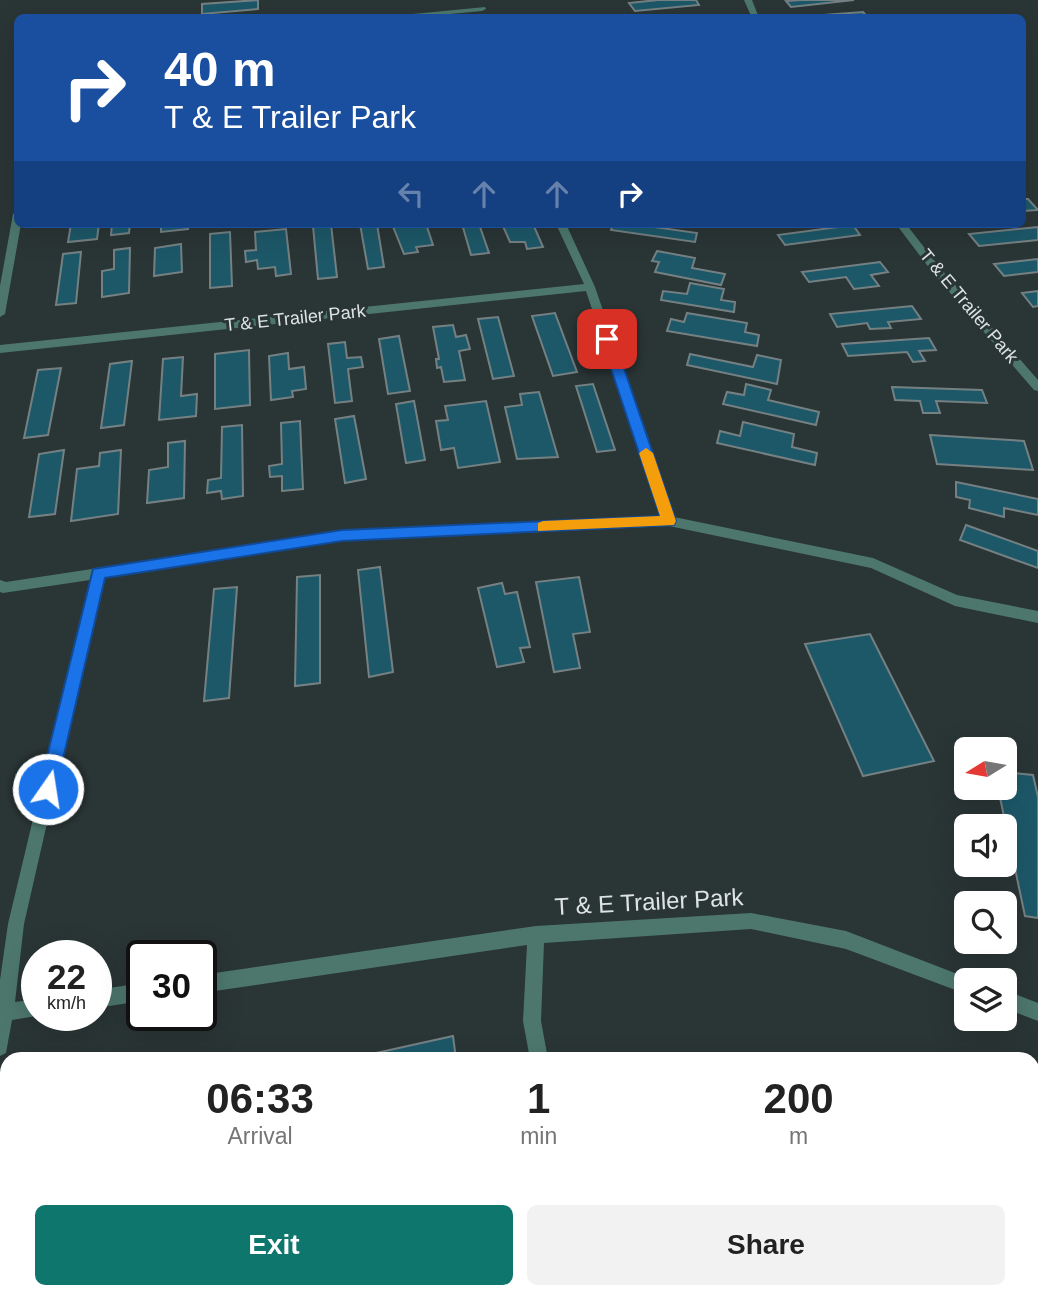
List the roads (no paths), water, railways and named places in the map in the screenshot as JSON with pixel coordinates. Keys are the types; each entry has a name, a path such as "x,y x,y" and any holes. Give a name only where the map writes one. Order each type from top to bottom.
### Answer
{"street":[{"path":"462,14 484,13 487,0"},
{"path":"0,314 15,228"},
{"path":"563,228 590,287 669,521"},
{"name":"T & E Trailer Park","path":"904,228 937,271 1038,387"},
{"name":"T & E Trailer Park","path":"0,349 590,287"},
{"path":"0,584 4,588 342,536 669,521 873,563 955,600 1038,617"},
{"path":"0,1047 16,924 98,573"},
{"name":"T & E Trailer Park","path":"217,982 536,935 751,921 846,940 954,980"},
{"name":"T & E Trailer Park","path":"536,935 533,1021 538,1052"},
{"path":"1017,1004 1038,1012"},
{"path":"4,1012 21,1010"}]}
